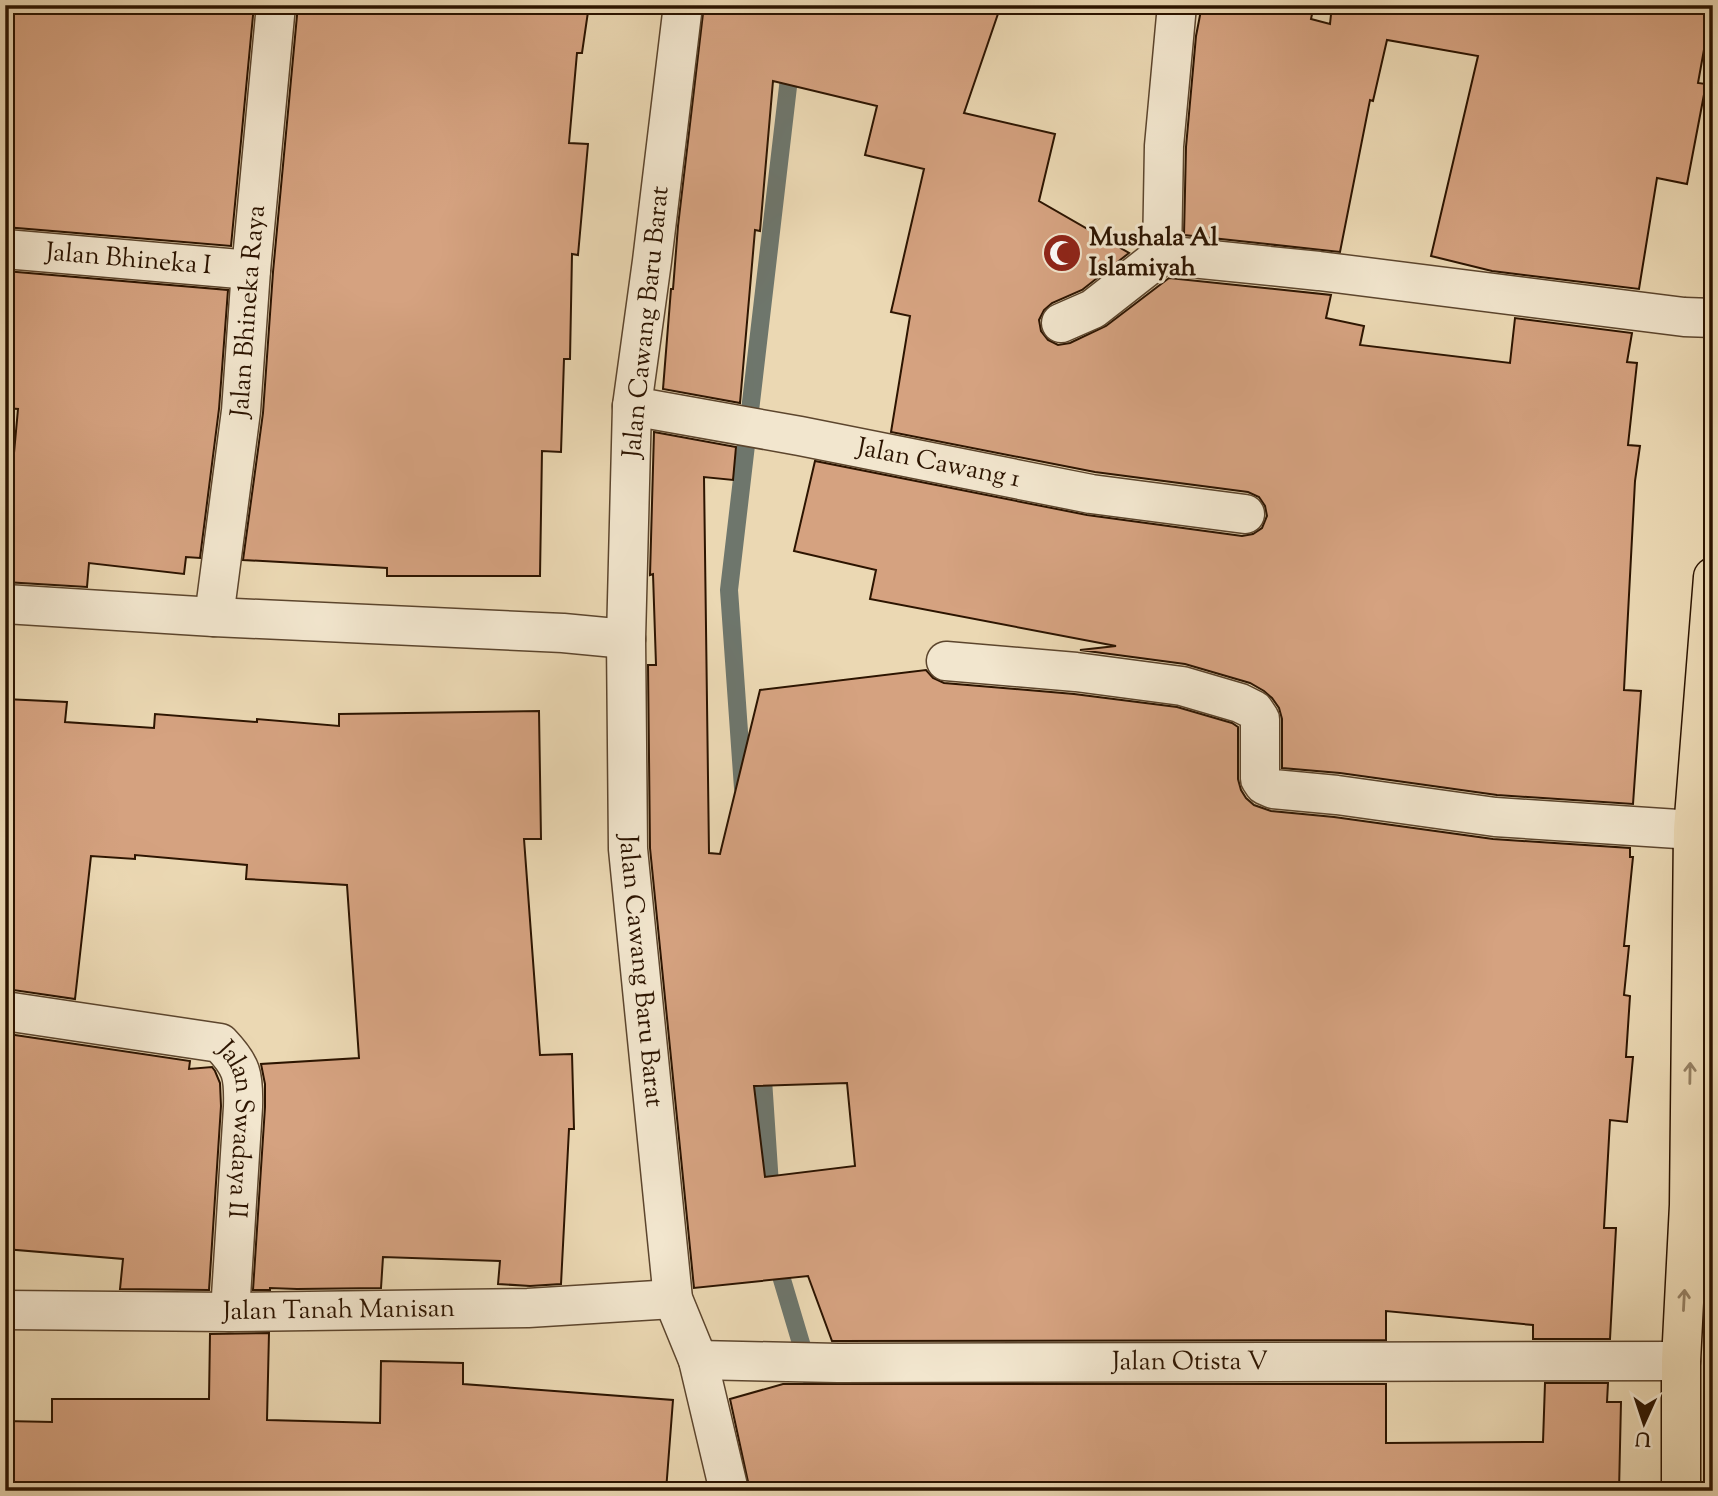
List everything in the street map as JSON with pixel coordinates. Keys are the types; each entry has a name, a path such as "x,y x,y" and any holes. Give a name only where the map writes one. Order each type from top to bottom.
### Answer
{"main road":[{"path":"1681,1491 1681,1361 1689,1205 1693,830 1713,576"}],"street":[{"name":"Jalan Bhineka Raya","path":"214,617 241,411 251,270 276,5"},
{"name":"Jalan Cawang Baru Barat","path":"683,5 632,406 626,639 628,849 673,1299 698,1360 729,1491"},
{"path":"1162,255 1164,146 1177,5"},
{"name":"Jalan Bhineka I","path":"5,250 251,270"},
{"path":"1061,323 1093,309 1162,255 1319,271 1684,317 1713,318"},
{"name":"Jalan Cawang 1","path":"632,406 800,436 1091,494 1245,514"},
{"path":"5,604 214,617 564,633 626,639"},
{"path":"946,661 1076,672 1182,686 1240,703 1254,710 1259,719 1260,779 1264,785 1273,789 1495,817 1693,830"},
{"name":"Jalan Swadaya II","path":"5,1011 220,1043 235,1059 244,1083 230,1312"},
{"name":"Jalan Tanah Manisan","path":"5,1310 230,1312 528,1308 673,1299"},
{"name":"Jalan Otista V","path":"698,1360 798,1363 1681,1361"}],"building":[{"path":"71,5 254,5 231,246 5,227 5,8 71,11"},
{"path":"298,5 589,5 582,53 577,53 569,143 588,144 578,255 572,254 570,359 564,359 561,452 542,451 540,576 387,576 387,568 243,560 263,413"},
{"path":"704,5 1001,5 964,113 1055,134 1039,201 1129,253 1082,290 1052,303 1044,310 1039,320 1041,331 1048,340 1058,345 1070,343 1106,326 1169,278 1331,295 1326,318 1364,326 1360,345 1510,363 1515,318 1632,333 1627,362 1637,363 1628,445 1640,446 1635,481 1624,690 1641,691 1633,804 1497,795 1340,773 1282,768 1282,719 1279,708 1264,691 1250,683 1185,664 1080,650 1116,646 870,599 876,570 794,551 815,461 1087,515 1242,536 1253,534 1262,528 1267,516 1259,497 1248,492 1095,472 891,432 910,316 891,312 924,169 865,155 877,106 773,81 760,231 755,230 740,403 663,389 671,289"},
{"path":"1202,5 1314,5 1311,19 1330,24 1332,5 1712,5 1698,83 1706,84 1687,184 1657,178 1639,289 1492,271 1431,256 1478,56 1387,40 1373,101 1370,100 1340,252 1184,235 1186,147 1196,36"},
{"path":"5,271 228,290 219,409 200,558 186,557 184,574 89,563 87,587 5,582 5,552 18,409 5,408"},
{"path":"654,432 736,447 733,480 704,477 709,853 720,854 760,690 926,670 933,678 944,683 1074,694 1177,707 1232,723 1238,727 1238,779 1241,790 1254,805 1271,811 1493,839 1630,848 1630,857 1633,857 1624,946 1629,946 1624,995 1630,996 1626,1057 1633,1057 1627,1122 1610,1120 1604,1228 1616,1228 1610,1339 1533,1339 1533,1325 1386,1311 1386,1340 832,1341 808,1276 694,1288 650,848 648,665 656,665 653,574 650,575","holes":["847,1083 855,1166 765,1177 754,1086"]},
{"path":"5,699 67,702 65,722 154,728 155,714 339,726 339,714 539,711 541,839 524,839 540,1055 572,1054 574,1129 569,1129 561,1284 498,1284 500,1261 383,1257 381,1288 253,1290 265,1107 265,1084 261,1064 359,1058 347,885 246,879 247,865 135,855 135,859 91,856 75,999 13,990 14,982 5,981"},
{"path":"8,1034 190,1061 189,1069 212,1067 220,1083 221,1106 209,1290 120,1289 123,1259 5,1249 5,1053"},
{"path":"269,1333 267,1420 380,1423 381,1361 463,1363 463,1384 673,1400 666,1491 188,1491 53,1489 5,1485 5,1421 52,1422 52,1399 209,1399 210,1334"},
{"path":"1545,1383 1608,1383 1607,1402 1621,1402 1619,1491 941,1491 832,1485 812,1491 750,1491 730,1399 783,1384 1386,1384 1386,1443 1543,1442"}],"waterway":[{"path":"743,788 729,590 791,61"},
{"path":"762,1064 771,1200"},
{"path":"775,1256 820,1407"},
{"path":"838,1464 846,1491"}],"place":[{"name":"Mushala Al Islamiyah","path":"1062,253"}]}
